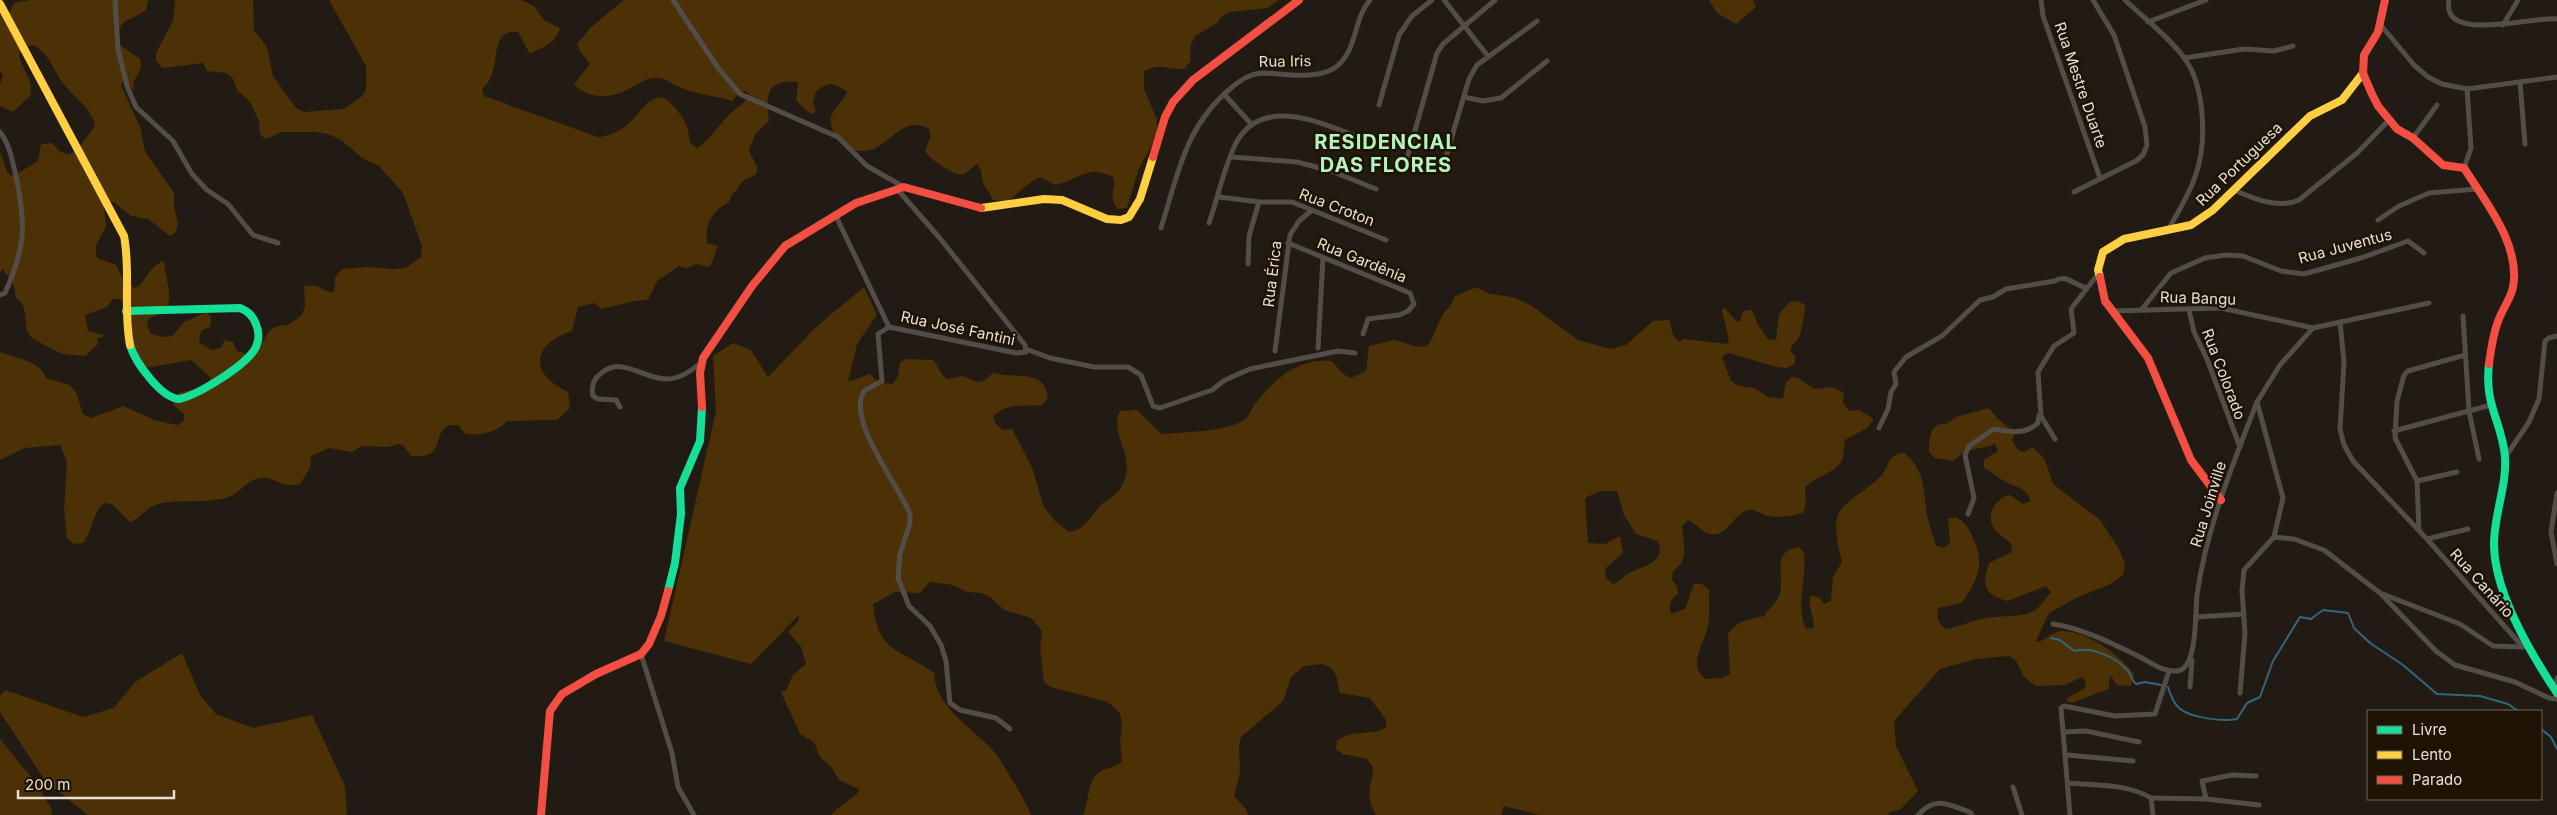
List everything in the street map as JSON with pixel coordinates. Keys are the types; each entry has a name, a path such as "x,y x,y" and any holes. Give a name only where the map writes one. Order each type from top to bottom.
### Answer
{"street":[{"path":"114,0 118,50 126,86 136,107 173,141 192,174 207,190 228,204 253,234 278,243"},
{"name":"Rua José Fantini","path":"673,0 718,68 740,94 838,136 867,166 900,188 1026,349 1024,354 889,327 835,214"},
{"path":"541,815 548,724 554,702 562,694 596,674 641,654 655,632 670,586 680,537 680,488 700,441 701,363 706,352 752,286 781,249 835,214 871,196 900,188 928,192 983,209 1044,199 1062,200 1108,219 1121,220 1129,217 1140,199 1165,117 1173,102 1193,80 1300,0"},
{"name":"Rua Iris","path":"1161,228 1187,145 1204,114 1224,94 1252,74 1306,74 1334,68 1348,54 1361,15 1370,0"},
{"path":"1379,105 1399,35 1412,16 1432,0"},
{"path":"1444,0 1488,55"},
{"path":"1406,162 1437,53 1443,44 1495,0"},
{"name":"Rua Mestre Duarte","path":"2041,0 2043,16 2100,178"},
{"path":"2074,192 2121,169 2143,154 2147,145 2147,136 2114,35 2093,0"},
{"path":"2125,0 2184,58 2193,71 2202,100 2199,161 2187,196 2169,228"},
{"path":"2148,22 2206,0"},
{"path":"2385,0 2378,32 2364,55 2363,73 2378,106 2397,129 2413,138 2443,165 2464,168 2508,240 2514,269 2512,289 2497,325 2487,384 2505,456 2504,488 2496,529 2495,554 2497,565 2526,647 2555,691"},
{"path":"2449,0 2448,8 2452,16 2469,24 2503,26 2557,19"},
{"path":"2503,26 2518,0"},
{"path":"0,4 124,236 127,251 126,311 127,334 131,348 140,366 172,398 180,399 204,388 252,352 258,338 254,318 246,310 240,308 126,311"},
{"path":"1442,170 1469,79 1477,65 1488,55 1537,21"},
{"path":"2379,23 2414,65 2428,77 2442,84 2467,89 2557,77"},
{"path":"2184,58 2244,49 2274,51 2293,46"},
{"path":"1464,97 1483,101 1500,98 1547,61"},
{"name":"Rua Portuguesa","path":"2098,274 2100,258 2108,248 2124,239 2169,228 2184,227 2199,221 2234,190 2310,116 2342,100 2363,73"},
{"path":"2520,82 2525,144"},
{"path":"2464,168 2471,148 2467,89"},
{"path":"1224,94 1252,125"},
{"path":"2413,138 2437,105"},
{"path":"1208,223 1219,197 1236,143 1252,125 1270,117 1300,117 1358,137"},
{"path":"2234,190 2264,201 2290,204 2299,200 2357,153 2388,120"},
{"path":"0,132 10,153 24,227 17,264 3,294"},
{"path":"1231,157 1297,162 1331,171 1376,189"},
{"path":"2378,220 2400,206 2429,193 2477,188"},
{"name":"Rua Croton","path":"1219,197 1259,202 1292,202 1386,240"},
{"path":"1248,264 1249,236 1259,202"},
{"name":"Rua Érica","path":"1275,351 1288,243 1294,228 1312,210"},
{"name":"Rua Juventus","path":"2142,309 2172,273 2205,258 2235,255 2281,270 2304,274 2408,242 2424,252"},
{"name":"Rua Gardênia","path":"1288,243 1403,289 1412,296 1414,304 1408,311 1399,315 1368,319 1362,334"},
{"path":"1318,348 1322,258"},
{"path":"2055,439 2042,420 2038,372 2055,344 2074,333 2070,312 2098,274"},
{"path":"2098,274 2103,294 2111,311 2140,345 2148,358 2191,460 2221,500"},
{"path":"1879,428 1888,409 1891,392 1896,384 1894,372 1906,357 1942,336 1976,303 2006,289 2055,281 2058,278 2064,278 2087,288"},
{"path":"2313,328 2429,303"},
{"name":"Rua Bangu","path":"2111,311 2227,309 2313,328"},
{"name":"Rua Colorado","path":"2189,310 2194,332 2207,359 2240,447"},
{"path":"2463,316 2469,411 2479,458"},
{"name":"Rua Canário","path":"2340,322 2344,362 2340,429 2344,445 2353,460 2526,647"},
{"path":"889,327 878,334 882,381 864,391 862,407 866,434 897,486 910,514 910,523 897,567 902,591 909,606 930,626 941,645 946,662 950,703 960,710 996,718 1010,729"},
{"name":"Rua Joinville","path":"2190,687 2192,652 2202,573 2221,500 2257,402 2280,365 2313,328"},
{"path":"2505,456 2536,408 2542,387 2545,341 2557,336"},
{"path":"1026,349 1050,358 1094,367 1128,367 1141,376 1153,406 1160,408 1212,390 1225,380 1250,369 1327,353 1355,353"},
{"path":"2418,531 2417,482 2397,447 2394,431 2397,401 2404,375 2413,368 2465,354"},
{"path":"620,407 616,400 598,399 593,396 592,389 596,377 607,367 619,366 657,378 670,380 689,373 701,363"},
{"path":"2240,693 2245,633 2242,591 2244,570 2274,537 2282,507 2282,489 2257,402"},
{"path":"2394,431 2492,405"},
{"path":"1968,514 1974,498 1964,455 1969,446 1994,429 2021,432 2030,429 2038,423 2040,408"},
{"path":"2417,482 2457,472"},
{"path":"2557,493 2550,532 2557,564"},
{"path":"2427,539 2468,529"},
{"path":"2274,537 2294,539 2324,550 2380,593 2436,651 2455,665 2515,682 2549,698 2557,699"},
{"path":"2380,593 2460,624 2493,646 2526,647"},
{"path":"2196,617 2244,614"},
{"path":"2054,624 2090,633 2169,670 2179,671 2185,668 2192,652"},
{"path":"641,654 672,752 678,787 694,815"},
{"path":"2070,815 2067,755 2061,708 2064,706 2115,716 2155,714 2169,670"},
{"path":"2555,691 2557,678"},
{"path":"2064,732 2086,731 2139,742"},
{"path":"2067,755 2132,760"},
{"path":"2206,799 2202,781 2232,775 2256,776"},
{"path":"2068,783 2124,789 2150,798 2206,799 2260,805"},
{"path":"2013,787 2022,815"},
{"path":"2150,798 2153,815"},
{"path":"1918,815 1933,803 1939,802 1970,812 1972,815"}],"shaded area":[{"path":"30,0 148,0 146,10 125,22 118,35 118,44 140,59 141,68 133,83 135,90 123,82 121,85 140,127 145,151 174,193 174,205 178,224 175,233 170,236 148,219 131,216 114,202 109,202 104,208 106,227 96,245 96,256 99,259 115,264 124,280 134,288 141,283 153,267 164,261 169,288 168,303 159,314 149,318 147,326 151,334 162,337 172,336 184,322 207,312 211,319 210,327 201,331 199,342 211,350 221,348 225,340 233,342 237,351 247,354 259,348 270,330 277,326 288,325 302,315 305,307 304,286 317,286 329,292 334,292 335,278 342,269 366,267 406,268 421,257 422,246 403,193 379,166 362,158 341,140 328,134 281,132 269,138 264,138 260,134 259,121 250,102 237,90 233,79 226,73 207,71 203,63 163,68 156,61 156,53 173,21 175,0 253,0 254,30 267,47 273,76 296,108 304,112 343,109 360,98 366,91 366,66 329,0 521,0 534,6 545,21 560,28 558,34 552,42 530,54 518,32 508,33 502,37 498,44 493,72 489,81 482,89 484,96 598,137 607,136 619,130 627,125 650,101 662,98 668,101 682,116 687,127 690,143 697,148 743,103 749,94 745,91 738,94 732,101 680,88 658,78 647,79 620,93 606,96 585,93 574,84 590,64 577,44 590,28 624,0 1279,0 1267,8 1230,12 1222,16 1217,23 1195,36 1191,44 1190,62 1184,69 1155,67 1144,71 1144,89 1157,119 1157,136 1139,168 1127,208 1118,209 1114,203 1112,194 1115,184 1113,177 1096,172 1083,174 1055,185 1040,177 1009,201 992,200 984,185 977,164 964,174 956,174 927,154 925,151 931,136 929,129 919,125 911,126 903,129 873,149 858,151 840,141 832,130 832,113 847,92 831,84 816,91 813,102 816,111 812,114 804,109 796,100 798,82 779,83 774,86 768,96 769,121 756,133 749,149 757,172 742,182 732,194 729,202 714,214 708,224 707,243 718,246 710,267 696,264 687,268 679,266 657,281 648,300 601,309 594,303 578,307 572,331 549,343 543,351 540,360 541,368 546,377 555,385 568,392 570,408 557,420 507,421 499,428 476,434 465,434 458,425 450,426 441,432 432,452 424,456 411,456 404,446 399,444 388,447 362,446 352,452 329,448 311,456 310,468 300,484 287,485 268,478 256,479 231,496 204,501 176,501 158,504 130,522 112,504 104,503 97,512 83,543 74,544 67,538 64,511 67,462 60,445 25,448 0,460 0,352 33,364 43,372 46,378 70,385 76,392 83,414 91,418 123,406 157,421 178,425 184,421 184,414 173,405 174,396 178,393 205,386 210,377 191,360 145,368 138,366 124,304 120,299 113,299 107,307 85,315 88,331 105,335 97,339 98,344 85,356 62,354 33,339 27,331 23,305 16,297 12,278 4,272 4,269 0,272 0,151 7,172 15,175 38,161 41,144 52,143 61,152 70,155 80,146 95,126 86,108 62,82 43,52 34,45 26,46 19,54 31,85 30,96 13,112 0,106 0,84 3,76 0,71 0,14 10,12 14,3"},
{"path":"1709,0 1753,0 1756,7 1736,24 1717,13"},
{"path":"864,287 877,315 857,344 848,382 870,374 878,382 892,384 898,376 900,362 906,359 933,360 947,379 963,376 978,382 985,380 993,373 1028,376 1041,382 1046,389 1048,398 1042,405 1009,407 998,412 993,417 996,424 1003,430 1012,429 1032,467 1044,507 1055,521 1069,532 1083,526 1102,504 1118,492 1125,478 1126,457 1117,420 1120,411 1137,410 1161,434 1205,431 1228,427 1246,418 1255,404 1279,378 1298,366 1320,361 1332,361 1343,374 1351,378 1366,371 1369,346 1394,340 1418,347 1427,346 1454,297 1476,287 1489,294 1513,297 1532,306 1578,340 1611,349 1626,345 1653,321 1669,320 1673,335 1679,342 1683,339 1727,344 1729,340 1722,311 1724,307 1736,321 1740,322 1743,311 1752,310 1758,325 1768,339 1776,340 1779,314 1790,302 1798,301 1805,305 1805,308 1799,337 1790,350 1795,356 1795,364 1786,368 1777,367 1728,353 1722,357 1731,381 1738,386 1754,388 1768,397 1783,399 1786,382 1792,377 1800,379 1814,389 1832,387 1844,393 1843,402 1849,411 1859,410 1874,419 1867,428 1845,440 1843,456 1837,467 1814,480 1805,488 1806,504 1803,513 1772,517 1750,510 1739,515 1725,530 1714,534 1704,532 1688,520 1682,526 1684,556 1682,562 1673,571 1672,580 1677,586 1678,594 1670,602 1670,611 1671,614 1685,609 1694,584 1702,584 1709,590 1708,625 1697,660 1697,666 1705,679 1722,678 1730,674 1728,633 1740,622 1764,616 1775,602 1779,596 1781,586 1780,565 1784,553 1790,549 1799,547 1804,553 1801,611 1806,629 1814,628 1810,596 1819,597 1824,604 1831,601 1833,577 1842,562 1836,531 1839,513 1848,502 1880,477 1891,459 1899,454 1904,453 1916,466 1920,474 1927,515 1936,546 1944,548 1950,543 1948,519 1956,517 1968,528 1977,548 1979,557 1978,572 1972,587 1962,603 1938,608 1937,617 1945,629 1987,618 2021,615 2038,608 2051,592 2046,586 2007,601 1990,592 1985,584 1989,563 2012,552 2011,544 1997,532 1991,522 1994,507 2000,499 2010,495 2023,504 2031,501 2024,490 1984,468 1984,460 1998,451 1995,443 1991,446 1965,451 1953,461 1935,458 1929,452 1931,432 1937,425 1946,424 1956,417 1989,408 2000,421 2015,432 2012,440 2018,450 2024,452 2033,447 2045,460 2053,484 2100,520 2119,549 2125,564 2123,575 2109,585 2078,597 2049,613 2036,641 2039,642 2061,631 2071,632 2091,639 2120,659 2134,674 2131,686 2117,685 2111,676 2109,679 2109,689 2074,702 2068,702 2066,699 2085,688 2086,681 2082,677 2065,685 2036,686 2024,677 2016,661 2009,656 1976,659 1940,669 1894,721 1896,746 1918,791 1901,809 1890,812 1888,815 1540,815 1504,806 1501,815 1376,815 1370,801 1373,767 1367,759 1343,754 1336,749 1337,741 1343,737 1386,728 1386,720 1370,698 1340,693 1336,675 1331,668 1322,664 1304,666 1291,677 1283,701 1241,737 1239,745 1240,772 1234,796 1246,809 1248,815 1083,815 1094,778 1100,772 1122,761 1120,742 1122,725 1120,714 1107,702 1051,687 1044,682 1040,648 1042,631 1031,618 1004,610 990,597 981,593 967,592 953,585 930,582 920,593 895,592 873,604 880,633 893,648 934,673 936,686 941,697 958,717 996,754 1010,775 1031,815 831,815 860,790 839,780 832,768 820,757 814,742 800,734 781,692 786,690 793,675 806,664 801,647 788,632 799,620 799,615 751,664 664,641 716,411 713,356 733,343 751,350 768,377 817,326","holes":["1600,491 1617,491 1624,515 1636,534 1658,541 1660,548 1656,559 1613,584 1606,578 1605,569 1623,553 1620,536 1605,544 1588,543 1585,498"]},
{"path":"182,653 200,695 216,714 253,728 312,715 345,786 347,815 88,815 46,782 0,712 0,696 5,690 83,717 114,708 135,682"},
{"path":"0,739 36,783 51,808 52,815 0,815"}],"waterway":[{"path":"2168,687 2175,704 2184,711 2207,718 2237,719 2247,703 2260,697 2273,661 2300,617 2311,619 2323,610 2348,613 2354,628 2370,643 2403,665 2437,694 2480,696 2508,704 2517,710"},
{"path":"2051,638 2060,640 2074,651 2096,651 2110,657 2128,671 2136,684 2145,682 2161,685"},
{"path":"2542,730 2551,737 2557,749"}],"traffic: fast":[{"path":"126,311 240,308 252,316 258,333 256,347 243,362 209,386 179,399 164,393 157,386 137,360 130,345"},
{"path":"2489,364 2489,391 2501,433 2505,457 2504,479 2494,544 2500,582 2516,622 2536,660 2557,693"},
{"path":"668,591 675,563 681,514 680,488 700,441 702,407"}],"traffic: slow":[{"path":"0,4 124,236 127,263 127,318 130,345"},
{"path":"2100,277 2098,270 2103,252 2124,239 2191,225 2213,210 2310,116 2342,100 2363,73"},
{"path":"981,208 1044,199 1062,200 1107,219 1121,220 1129,217 1140,199 1153,157"}],"traffic: jam":[{"path":"1153,157 1165,117 1173,102 1193,80 1299,0"},
{"path":"2385,0 2378,32 2364,55 2363,73 2371,92 2378,106 2397,129 2413,138 2443,165 2464,168 2491,209 2507,240 2512,255 2513,287 2495,330 2489,364"},
{"path":"702,407 700,373 703,358 752,286 785,246 856,203 904,187 981,208"},
{"path":"2100,277 2105,301 2148,358 2191,460 2221,500"},
{"path":"541,815 550,711 562,694 596,674 641,654 649,644 661,616 668,591"}],"district":[{"name":"RESIDENCIAL DAS FLORES","path":"1386,154"}]}
